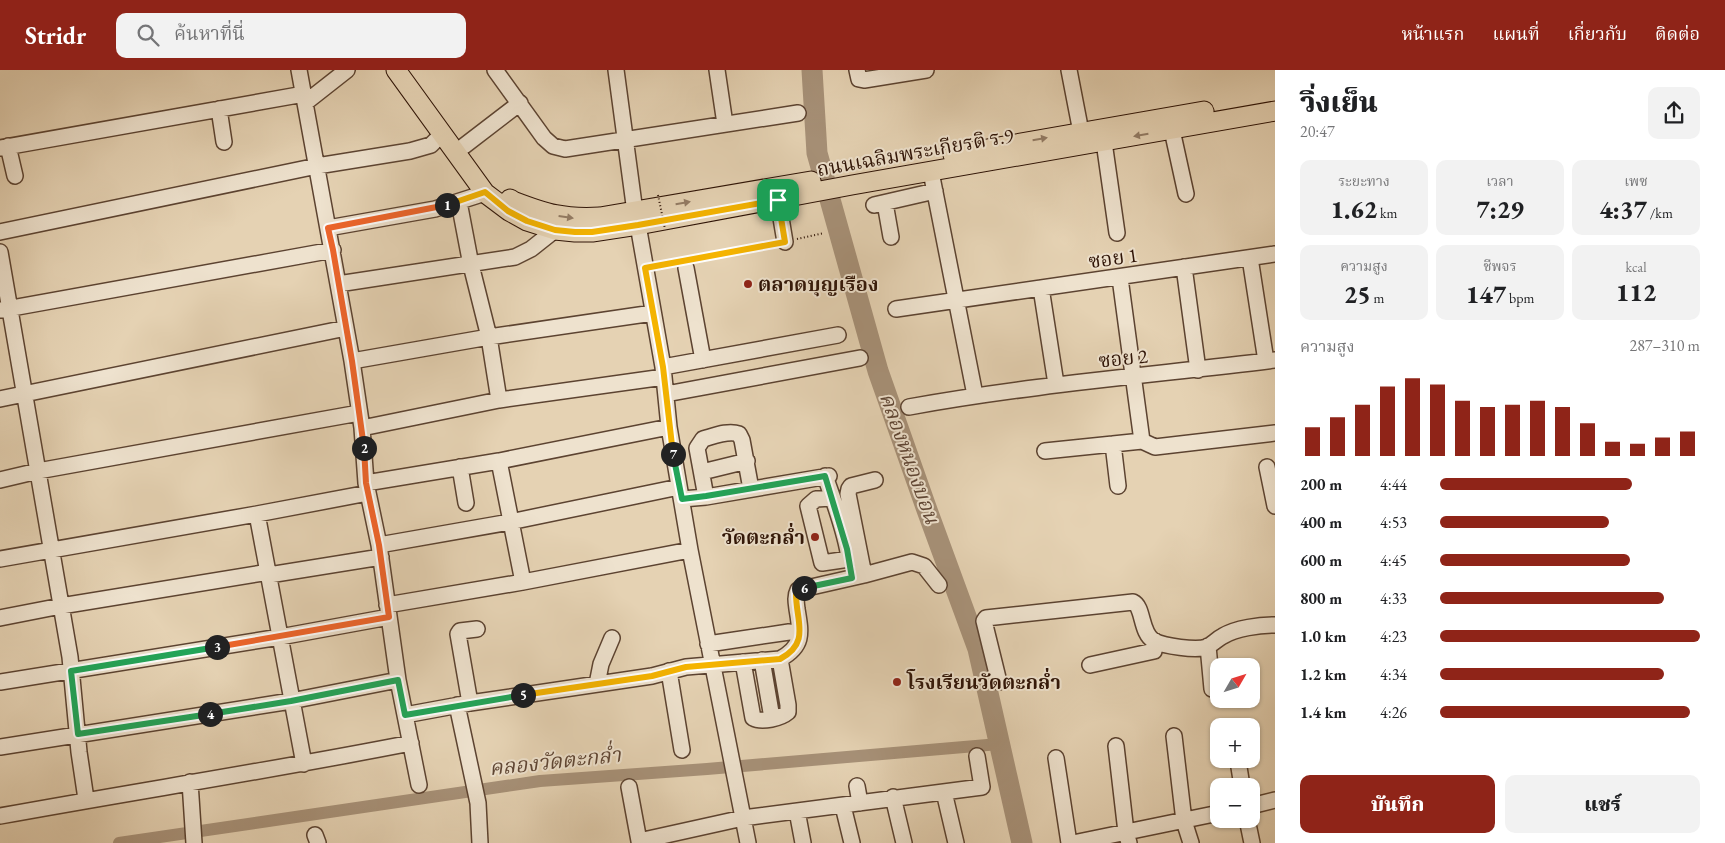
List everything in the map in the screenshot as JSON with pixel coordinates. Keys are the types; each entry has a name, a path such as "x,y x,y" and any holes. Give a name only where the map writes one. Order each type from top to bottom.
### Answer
{"main road":[{"name":"ถนนเฉลิมพระเกียรติ ร.9","path":"396,70 485,192 508,211 527,221 555,230 592,232 637,219 816,186 1081,132 1275,99"},
{"name":"ถนนเฉลิมพระเกียรติ ร.9","path":"410,70 491,181 513,201 546,214 574,219 600,217 637,219 778,200 816,186"},
{"name":"ถนนเฉลิมพระเกียรติ ร.9","path":"845,180 931,172 1275,111"}],"street":[{"path":"299,70 352,361 361,420 367,488 380,551 398,680 419,785"},
{"path":"15,176 4,147 218,109 304,99 347,70"},
{"path":"495,70 544,138 552,146 566,149 798,113"},
{"path":"618,70 625,139 645,268 664,372 669,427 680,493 748,843"},
{"path":"717,70 725,124"},
{"path":"857,70 857,77 864,80 898,72 926,70"},
{"path":"1070,70 1081,132"},
{"path":"464,146 520,104"},
{"path":"218,109 224,142"},
{"path":"1172,130 1186,194"},
{"path":"0,232 317,166 410,151 431,145 442,134"},
{"path":"1104,142 1117,233"},
{"path":"931,172 975,395"},
{"path":"891,236 880,204 935,191"},
{"path":"328,228 435,209 485,192"},
{"path":"778,200 785,242"},
{"path":"459,202 471,265 489,337 499,400"},
{"path":"338,284 515,258 531,249 555,230"},
{"path":"5,309 333,250"},
{"path":"0,252 5,309 24,393 61,606 71,671 86,799"},
{"name":"ซอย 1","path":"896,309 1275,254"},
{"path":"1250,258 1270,361"},
{"path":"687,263 703,360"},
{"path":"1184,267 1198,370"},
{"path":"1120,278 1142,441"},
{"path":"1041,288 1056,384"},
{"path":"352,361 489,337 653,313"},
{"path":"0,399 346,328"},
{"path":"0,480 38,471 499,400 664,372 703,360 838,335"},
{"path":"666,394 860,358"},
{"name":"ซอย 2","path":"909,407 975,395 1056,384 1270,361"},
{"path":"0,559 257,514 460,467 669,427"},
{"path":"706,496 697,448 703,439 718,434 734,432 739,434 747,461 751,489"},
{"path":"1045,451 1142,441 1155,447 1275,433"},
{"path":"1113,444 1118,486"},
{"path":"499,461 522,582"},
{"path":"702,472 747,461"},
{"path":"460,467 466,503"},
{"path":"1266,467 1275,502"},
{"path":"0,618 61,606 269,574 510,522 680,493 706,496 827,476 849,559 858,576"},
{"path":"858,576 848,494 851,486 875,480"},
{"path":"827,583 808,506 816,499 832,498"},
{"path":"257,514 304,764"},
{"path":"0,682 280,637 522,582 690,550"},
{"path":"822,563 849,559"},
{"path":"405,715 464,704 652,676 686,667 780,659 791,653 799,638 800,626 796,591 800,589 912,562 924,566 939,584"},
{"path":"999,682 984,621 986,618 1135,602 1138,605 1148,636 1163,644 1198,649 1208,646 1223,636 1260,625 1275,625"},
{"path":"477,629 460,631 458,634 464,704 478,803 480,843"},
{"path":"708,644 789,632"},
{"path":"598,684 601,664 612,638"},
{"path":"1090,665 1154,651 1155,641"},
{"path":"1208,646 1210,668"},
{"path":"743,662 753,718 759,720 786,714 789,708 780,659"},
{"path":"762,660 772,718"},
{"path":"669,670 682,750"},
{"path":"0,748 291,701 398,680"},
{"path":"1174,736 1184,821 1190,843"},
{"path":"0,816 86,799 304,764 411,744"},
{"path":"1116,746 1128,838"},
{"path":"629,787 639,841 647,841 743,818 982,787 977,756"},
{"path":"1056,758 1069,843"},
{"path":"190,782 194,843"},
{"path":"857,786 860,803"},
{"path":"944,792 956,843"},
{"path":"894,797 904,843"},
{"path":"1260,804 1275,800"},
{"path":"843,806 852,843"},
{"path":"797,811 803,843"},
{"path":"1074,843 1128,838 1210,815"},
{"path":"1249,828 1252,843"}],"path":[{"path":"658,195 665,229"},
{"path":"645,268 687,263 824,233"}],"waterway":[{"name":"คลองหนองบอน","path":"812,70 817,153 878,371 978,649 1022,843"},
{"name":"คลองวัดตะกล่ำ","path":"119,843 540,781 999,744"}],"place":[{"name":"ตลาดบุญเรือง","path":"748,284"},
{"name":"วัดตะกล่ำ","path":"815,537"},
{"name":"โรงเรียนวัดตะกล่ำ","path":"897,682"}],"route":[{"path":"485,192 508,211 527,221 555,230 575,232 592,232 638,225 778,200 785,242 645,268 663,367 669,427 682,499 825,476 847,549 852,578 796,591 800,626 799,638 791,653 780,659 686,667 652,676 470,703 405,715 398,680 291,701 78,734 71,671 389,617 379,545 366,483 362,428 352,361 328,228 435,209 485,192"}]}
